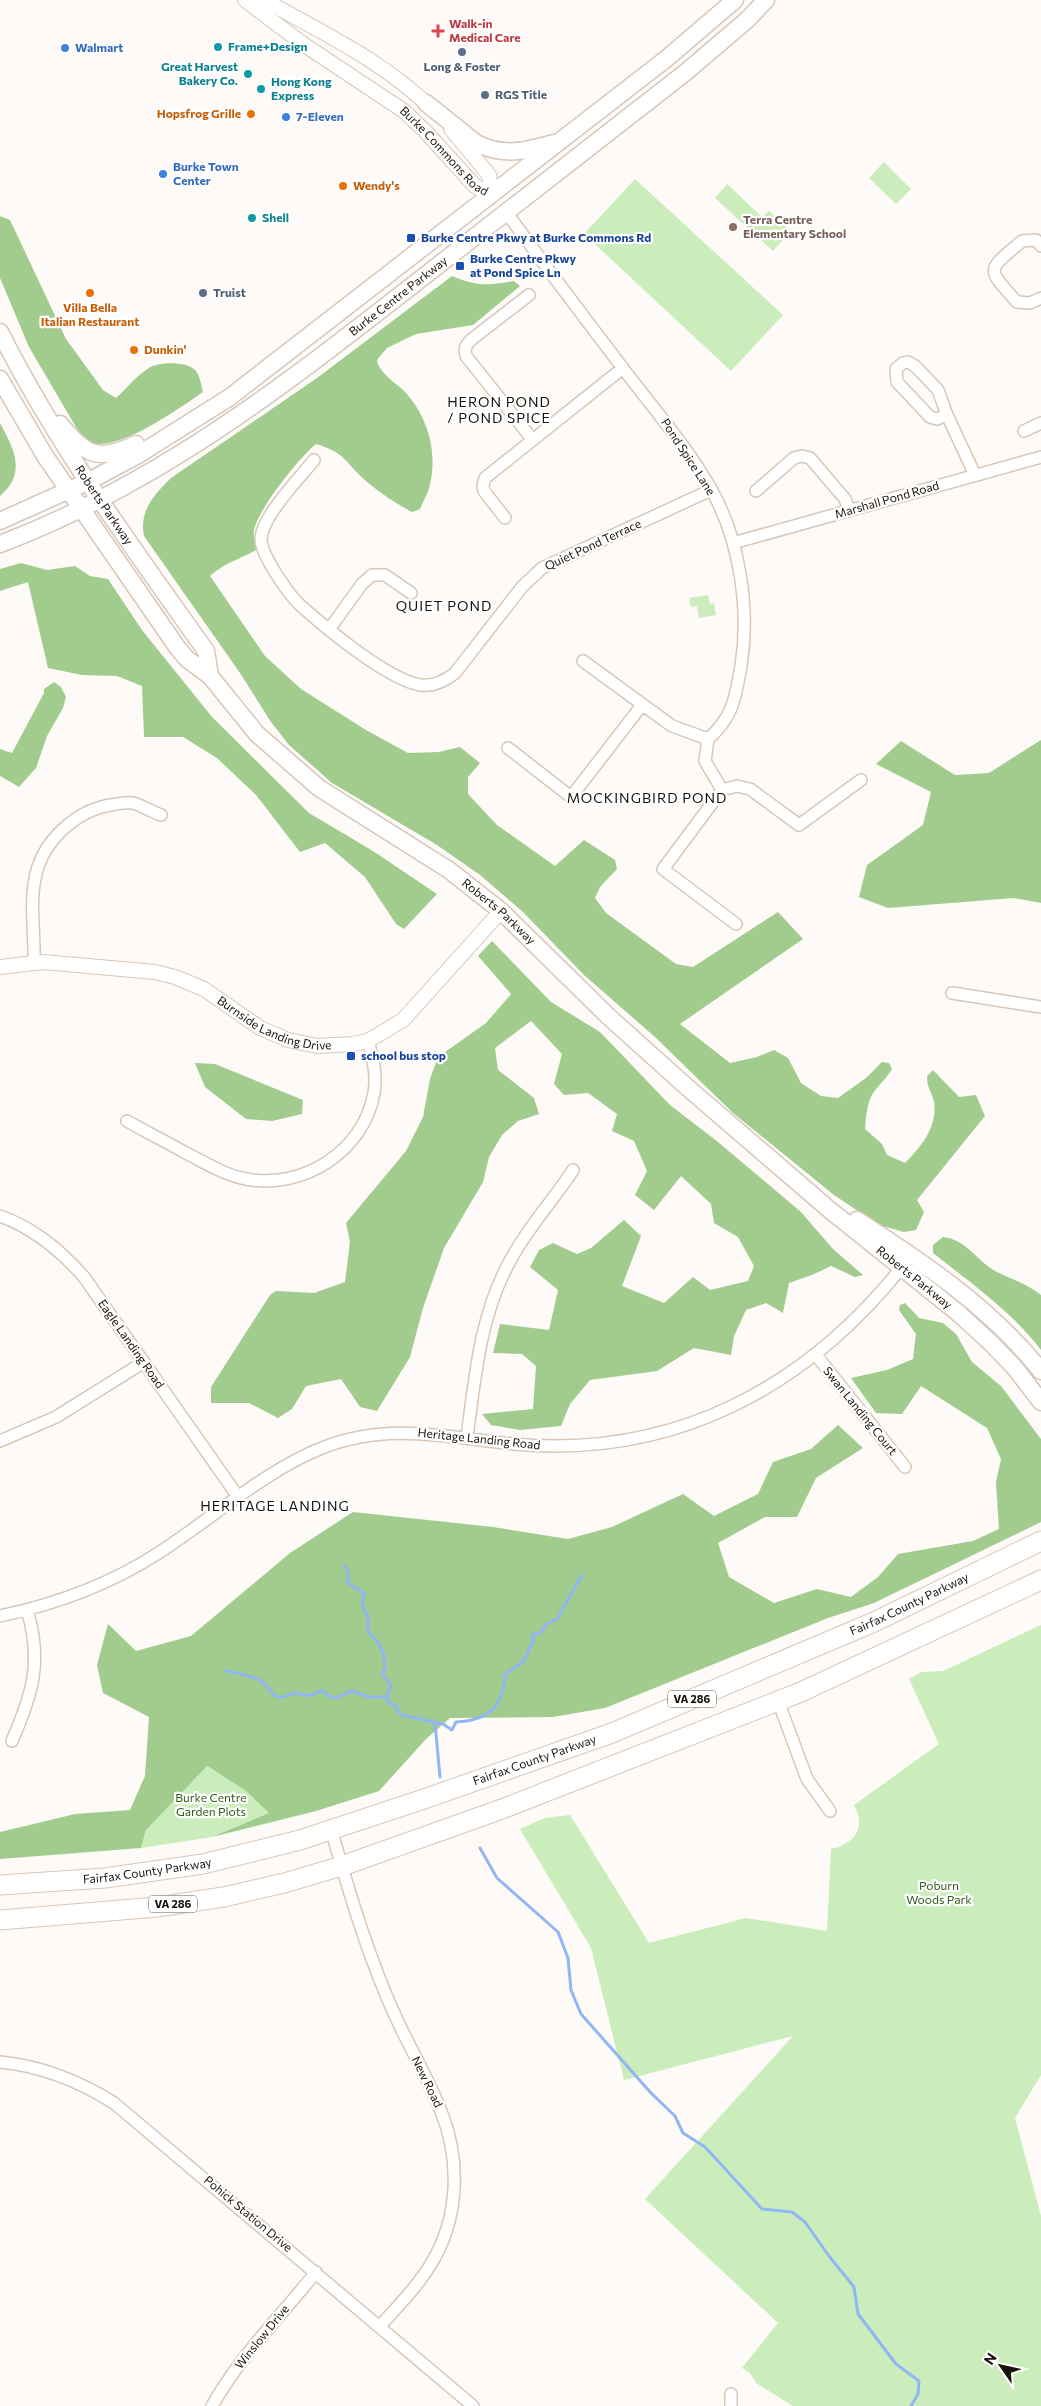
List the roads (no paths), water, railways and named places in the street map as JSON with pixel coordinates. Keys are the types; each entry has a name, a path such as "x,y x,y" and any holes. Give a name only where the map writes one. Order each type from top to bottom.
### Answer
{"highway":[{"name":"Fairfax County Parkway","path":"0,1885 105,1878 203,1864 300,1840 612,1733 874,1622 1041,1541"},
{"name":"VA 286","path":"0,1920 157,1907 224,1897 284,1883 342,1866 502,1809 778,1701 1041,1580"}],"main road":[{"name":"Burke Centre Parkway","path":"0,521 87,482 170,436 230,397 563,140 666,59 735,0"},
{"name":"Burke Centre Parkway","path":"0,544 100,500 166,464 267,398 686,72 741,25 766,0"},
{"path":"426,103 476,144 495,151 523,152 563,140"},
{"path":"492,195 506,212"},
{"name":"Roberts Parkway","path":"0,332 25,381 87,482 206,650 210,676"},
{"name":"Roberts Parkway","path":"0,379 44,456 177,647 187,659 210,676 257,734 319,788 449,870 500,911 609,1017 831,1211 988,1315 1041,1371"},
{"path":"25,381 80,447 89,452 106,455 118,453 196,412 230,397"},
{"name":"Roberts Parkway","path":"906,1261 1015,1368 1041,1402"}],"street":[{"name":"Burke Commons Road","path":"245,0 303,44 404,112 425,131 476,186 492,195"},
{"name":"Burke Commons Road","path":"264,0 375,63 426,103 445,122 489,175 492,195"},
{"name":"Pond Spice Lane","path":"506,212 673,432 711,490 733,544 741,589 744,630 742,657 729,715 724,725 708,739"},
{"path":"1041,246 1036,240 1022,240 997,262 994,271 995,278 1017,302 1030,303 1041,298"},
{"path":"529,295 472,339 466,346 465,351 466,356 532,439"},
{"path":"946,415 937,419 930,417 897,382 896,369 903,363 908,362 915,366 938,390 946,415 975,475"},
{"path":"505,518 485,493 483,483 490,473 623,368"},
{"path":"1024,430 1041,423"},
{"path":"756,491 794,458 802,456 810,458 845,499 849,510"},
{"name":"Marshall Pond Road","path":"733,544 1041,457"},
{"name":"Quiet Pond Terrace","path":"314,460 266,523 261,541 265,556 299,604 358,652 405,679 420,685 435,685 455,673 522,587 542,568 711,490"},
{"path":"330,628 362,584 372,576 385,575 411,593"},
{"path":"583,660 672,726 708,739 705,761 722,790"},
{"path":"508,748 572,797 642,705"},
{"path":"736,924 663,869 722,790 737,786 750,789 799,825 861,780"},
{"path":"34,962 33,894 35,876 42,857 54,838 79,817 105,806 132,803 161,815"},
{"name":"Burnside Landing Drive","path":"0,967 34,962 139,970 171,976 208,992 260,1028 303,1044 331,1046 368,1041 386,1031 413,1010 500,911"},
{"path":"952,993 1041,1007"},
{"path":"127,1121 230,1175 246,1179 272,1181 302,1175 335,1157 351,1142 363,1124 372,1102 375,1082 374,1065 368,1041"},
{"path":"467,1437 480,1345 490,1308 502,1276 519,1245 573,1170"},
{"name":"Eagle Landing Road","path":"0,1216 32,1231 67,1257 84,1277 239,1498"},
{"name":"Heritage Landing Road","path":"0,1616 27,1610 94,1587 132,1570 302,1457 344,1441 403,1432 467,1437 512,1444 566,1446 600,1444 654,1434 688,1424 741,1403 780,1380 816,1355 867,1307 906,1261"},
{"name":"Swan Landing Court","path":"816,1355 905,1467"},
{"path":"0,1441 56,1417 144,1362"},
{"path":"12,1741 28,1705 35,1675 34,1641 27,1610"},
{"path":"778,1701 807,1779 830,1811"},
{"name":"New Road","path":"332,1829 363,1936 398,2022 442,2111 452,2145 454,2161 454,2192 451,2215 439,2249 417,2283 380,2326"},
{"name":"Pohick Station Drive","path":"0,2062 34,2067 59,2075 114,2103 473,2406"},
{"name":"Winslow Drive","path":"212,2406 224,2385 246,2355 316,2272"}],"waterway":[{"path":"344,1565 348,1571 348,1583 365,1594 362,1602 368,1616 368,1632 377,1641 384,1655 385,1669 382,1674 391,1685 387,1697 388,1703 396,1705 398,1712 402,1715 443,1724 452,1730 456,1722 468,1721 486,1715 498,1703 504,1685 505,1674 523,1662 533,1641 533,1634 540,1633 547,1624 557,1619 582,1575"},
{"path":"226,1671 258,1679 273,1694 279,1697 293,1693 310,1695 321,1690 334,1698 352,1691 369,1697 387,1697"},
{"path":"435,1723 440,1777"},
{"path":"480,1848 497,1878 558,1932 568,1958 571,1990 581,2014 651,2093 675,2116 683,2133 705,2147 762,2209 792,2212 805,2222 854,2287 858,2314 896,2364 919,2381 918,2394 911,2406"}],"place":[{"name":"Walk-in Medical Care","path":"438,31"},
{"name":"Frame+Design","path":"218,47"},
{"name":"Walmart","path":"65,48"},
{"name":"Long & Foster","path":"462,52"},
{"name":"Great Harvest Bakery Co.","path":"248,74"},
{"name":"Hong Kong Express","path":"261,89"},
{"name":"RGS Title","path":"485,95"},
{"name":"Hopsfrog Grille","path":"251,114"},
{"name":"7-Eleven","path":"286,117"},
{"name":"Burke Town Center","path":"163,174"},
{"name":"Wendy's","path":"343,186"},
{"name":"Shell","path":"252,218"},
{"name":"Terra Centre Elementary School","path":"733,227"},
{"name":"Burke Centre Pkwy at Burke Commons Rd","path":"411,238"},
{"name":"Burke Centre Pkwy at Pond Spice Ln","path":"460,266"},
{"name":"Villa Bella Italian Restaurant","path":"90,293"},
{"name":"Truist","path":"203,293"},
{"name":"Dunkin'","path":"134,350"},
{"name":"school bus stop","path":"351,1056"}],"district":[{"name":"HERON POND / POND SPICE","path":"499,410"},
{"name":"QUIET POND","path":"444,606"},
{"name":"MOCKINGBIRD POND","path":"647,798"},
{"name":"HERITAGE LANDING","path":"275,1506"}],"park label":[{"name":"Burke Centre Garden Plots","path":"211,1805"},
{"name":"Poburn Woods Park","path":"939,1893"}]}
